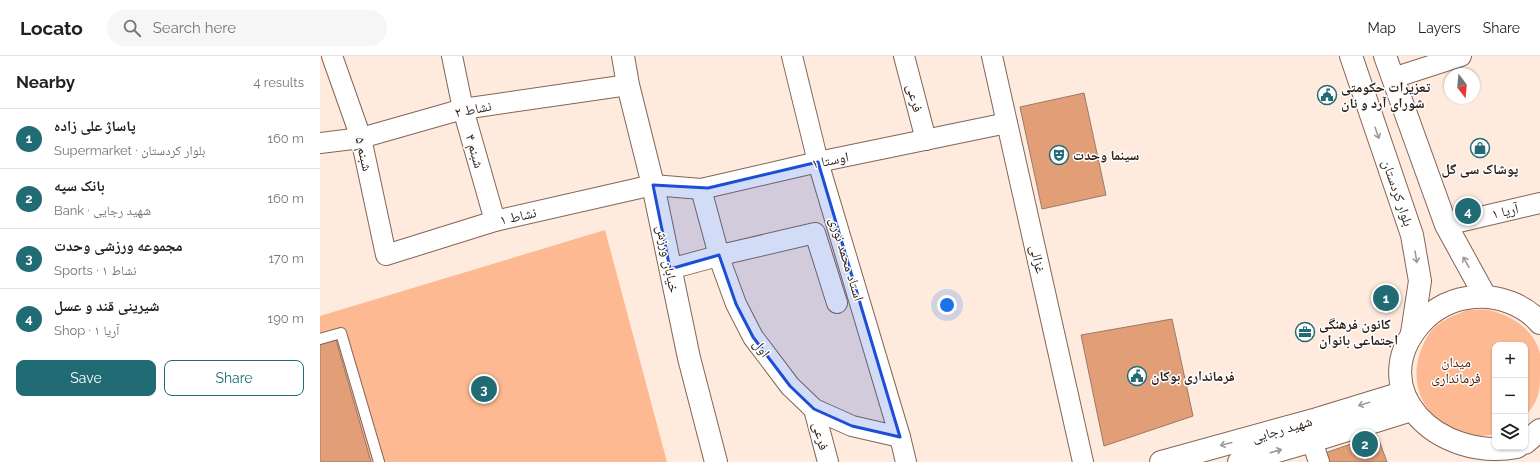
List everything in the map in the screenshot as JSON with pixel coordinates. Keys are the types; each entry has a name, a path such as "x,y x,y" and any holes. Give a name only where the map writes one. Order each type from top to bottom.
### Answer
{"main road":[{"name":"خیابان ورزش","path":"624,56 628,85 653,185 689,358 716,462"},
{"name":"بلوار کردستان","path":"1351,56 1412,235 1420,281 1412,333"},
{"path":"1385,56 1446,225 1485,296"},
{"path":"1412,235 1446,225"},
{"path":"1540,323 1534,316 1511,302 1485,296 1464,297 1444,305 1426,317 1412,333 1404,352 1400,372 1405,402 1418,427 1432,440 1449,450 1468,456 1487,456 1515,451 1540,430"},
{"name":"شهید رجایی","path":"1238,462 1312,441 1405,402"},
{"name":"شهید رجایی","path":"1161,462 1317,419 1405,402"}],"street":[{"path":"320,58 331,56"},
{"name":"شبنم ۵","path":"331,56 361,138 386,255"},
{"name":"شبنم ۴","path":"452,56 463,109 495,221"},
{"name":"استاد محمد نوری","path":"792,56 818,162 900,437 906,462"},
{"name":"فرعی","path":"904,56 926,140"},
{"name":"غزالی","path":"992,56 1083,462"},
{"path":"1393,78 1461,56"},
{"name":"نشاط ۲","path":"320,144 361,138 463,109 628,85"},
{"name":"اوستا ۱","path":"653,185 701,189 818,162 1007,123"},
{"name":"نشاط ۱","path":"386,255 495,221 653,185"},
{"name":"اول","path":"701,189 719,255 736,304 753,336 790,386 814,409 852,426 900,437"},
{"name":"آریا ۱","path":"1446,225 1540,202"},
{"path":"670,269 719,255 815,233 837,302"},
{"name":"فرعی","path":"814,409 828,462"},
{"path":"1312,441 1319,462"}],"lane":[{"path":"320,339 341,333 379,462"}],"highlighted area":[{"path":"818,162 900,437 852,426 814,409 790,386 753,337 736,304 719,255 670,269 653,185 708,188"}],"green space":[{"path":"605,230 667,462 320,462 320,316"},
{"name":"میدان فرمانداری","path":"1468,310 1489,310 1497,312 1521,325 1533,338 1537,345 1540,354 1539,391 1536,401 1528,412 1528,342 1492,342 1492,435 1480,436 1465,434 1451,429 1439,421 1429,411 1422,399 1416,371 1419,356 1428,335 1433,329 1449,318"}],"building":[{"path":"1084,93 1106,195 1042,209 1020,107"},
{"name":"فرمانداری بوکان","path":"1172,319 1193,416 1104,446 1081,335"},
{"path":"336,340 371,462 320,462 320,344"},
{"path":"1377,435 1387,462 1324,462 1322,454"}],"place":[{"name":"تعزیرات حکومتی شورای آرد و نان","path":"1327,95"},
{"name":"پوشاک سی گل","path":"1480,148"},
{"name":"سینما وحدت","path":"1059,155"},
{"name":"شیرینی قند و عسل","path":"1468,211"},
{"name":"پاساژ علی زاده","path":"1386,298"},
{"name":"کانون فرهنگی اجتماعی بانوان","path":"1305,332"},
{"name":"فرمانداری بوکان","path":"1137,376"},
{"name":"مجموعه ورزشی وحدت","path":"484,389"},
{"name":"بانک سپه","path":"1365,444"}]}
